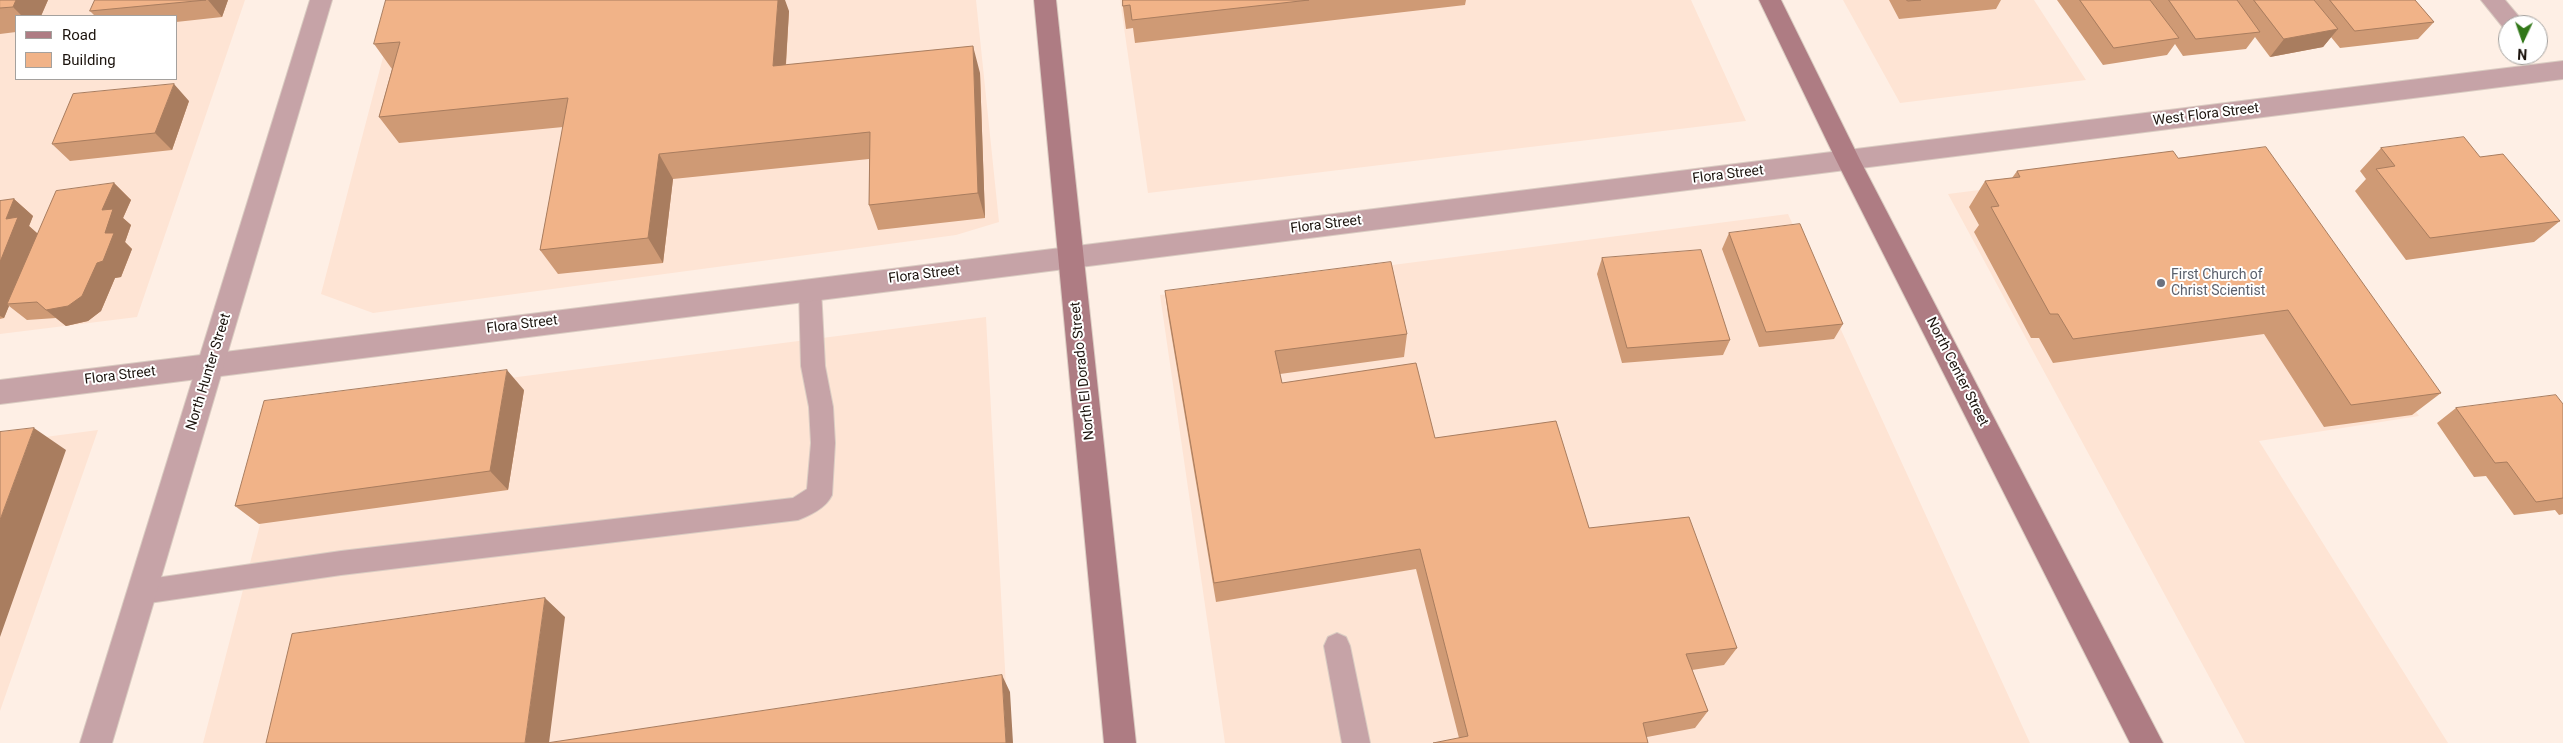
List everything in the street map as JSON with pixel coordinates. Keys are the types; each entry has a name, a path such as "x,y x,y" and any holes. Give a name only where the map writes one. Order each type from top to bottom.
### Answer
{"main road":[{"name":"North El Dorado Street","path":"1046,0 1120,743"},
{"name":"North Center Street","path":"1770,0 1848,160 2147,743"}],"street":[{"name":"North Hunter Street","path":"96,743 321,0"},
{"path":"2492,0 2505,15"},
{"path":"2548,62 2560,73"},
{"name":"West Flora Street","path":"1848,160 2560,73"},
{"name":"Flora Street","path":"0,392 1848,160"}],"lane":[{"path":"142,592 351,562 798,509 819,495 823,443 821,407 813,366 810,289"},
{"path":"1337,646 1356,743"}],"shaded area":[{"path":"0,0 245,0 137,317 0,334"},
{"path":"398,0 976,0 999,222 956,235 373,313 321,294"},
{"path":"1120,0 1691,0 1746,121 1148,193"},
{"path":"1843,0 2034,0 2086,80 1900,103"},
{"path":"2238,157 2419,416 2259,441 2448,743 2245,743 1948,194"},
{"path":"1788,214 2030,743 1225,743 1160,295"},
{"path":"986,317 1009,743 203,743 291,406"},
{"path":"98,430 0,711 0,443"}],"building":[{"path":"0,0 16,0 13,7 0,8"},
{"path":"95,0 206,0 90,11"},
{"path":"386,0 778,0 773,66 973,46 978,193 869,205 870,132 659,154 648,238 540,250 568,98 379,117 400,42 374,44"},
{"path":"1123,0 1309,0 1132,20 1130,5 1123,6"},
{"path":"2080,0 2150,0 2179,38 2114,48"},
{"path":"2169,0 2237,0 2260,32 2196,39"},
{"path":"2254,0 2314,0 2338,29 2284,39"},
{"path":"2330,0 2415,0 2434,22 2355,31"},
{"path":"174,84 155,133 52,144 73,94"},
{"path":"2464,137 2480,157 2503,154 2560,221 2430,238 2376,169 2395,166 2381,148"},
{"name":"First Church of Christ Scientist","path":"2266,147 2441,393 2351,405 2288,310 2073,339 2058,314 2050,314 1991,207 1999,206 1985,181 2020,177 2017,171 2173,151 2178,158"},
{"path":"114,183 102,210 113,209 105,233 114,233 103,261 97,263 82,296 68,306 46,310 37,302 7,304 56,191"},
{"path":"14,199 6,219 18,217 0,262 0,201"},
{"path":"1800,224 1843,324 1766,332 1729,233"},
{"path":"1701,250 1730,340 1627,348 1602,258"},
{"path":"1391,262 1407,334 1275,351 1282,383 1416,363 1435,438 1556,421 1589,528 1689,517 1737,648 1686,654 1708,711 1643,723 1648,743 1433,743 1468,736 1420,549 1214,583 1165,291"},
{"path":"507,370 490,471 235,506 264,401"},
{"path":"2556,395 2563,404 2563,498 2536,502 2507,462 2495,463 2456,408"},
{"path":"34,428 0,520 0,432"},
{"path":"545,598 525,743 266,743 292,634"},
{"path":"1002,675 1006,743 547,743"}],"place":[{"name":"First Church of Christ Scientist","path":"2161,283"}]}
